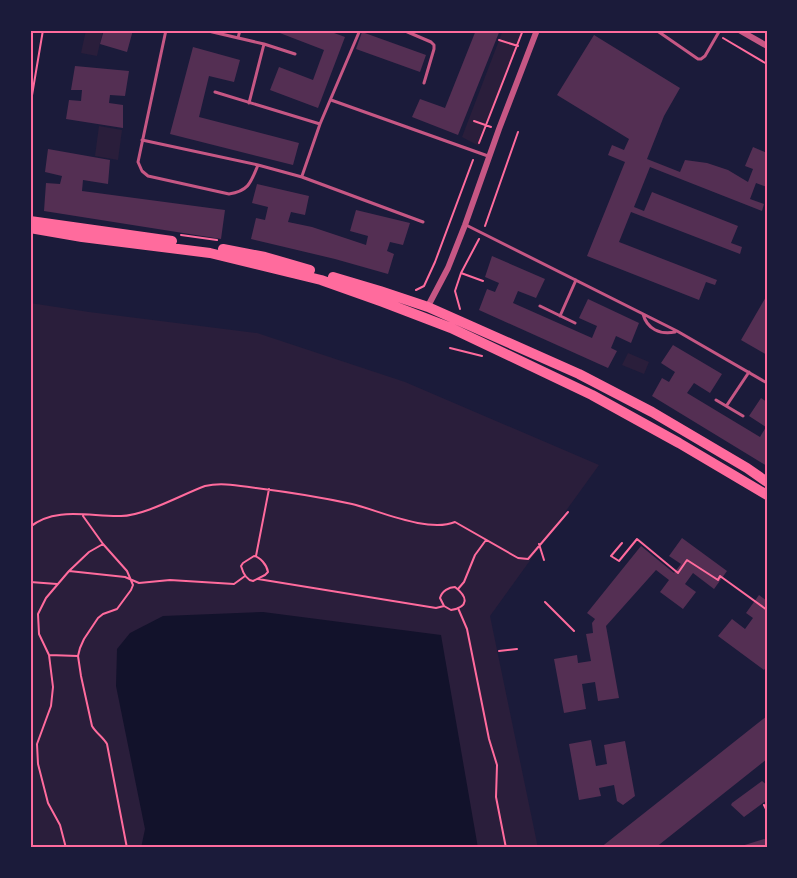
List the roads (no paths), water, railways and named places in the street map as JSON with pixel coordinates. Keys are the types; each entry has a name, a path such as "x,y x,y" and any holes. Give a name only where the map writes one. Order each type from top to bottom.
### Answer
{"main road":[{"path":"30,221 207,246 265,257 380,291 425,312 579,374 652,412 767,482"},
{"path":"30,228 210,253 321,280 425,312 460,332 601,400 767,495"}],"street":[{"path":"425,312 448,268 537,30"},
{"path":"739,30 767,46"}],"lane":[{"path":"166,30 138,162 142,171 148,176 230,194 240,192 249,185 258,165"},
{"path":"204,30 295,54"},
{"path":"238,38 240,30"},
{"path":"302,177 320,124 360,30"},
{"path":"403,30 414,32 434,45 424,83"},
{"path":"656,30 698,59 705,56 718,32"},
{"path":"249,103 264,44"},
{"path":"215,92 320,124"},
{"path":"331,100 489,157"},
{"path":"142,140 302,177 423,222"},
{"path":"465,225 676,331 767,383"},
{"path":"560,316 576,280"},
{"path":"540,306 575,323"},
{"path":"642,314 650,327 661,333 676,331"},
{"path":"727,405 748,372"},
{"path":"716,400 743,416"}]}
